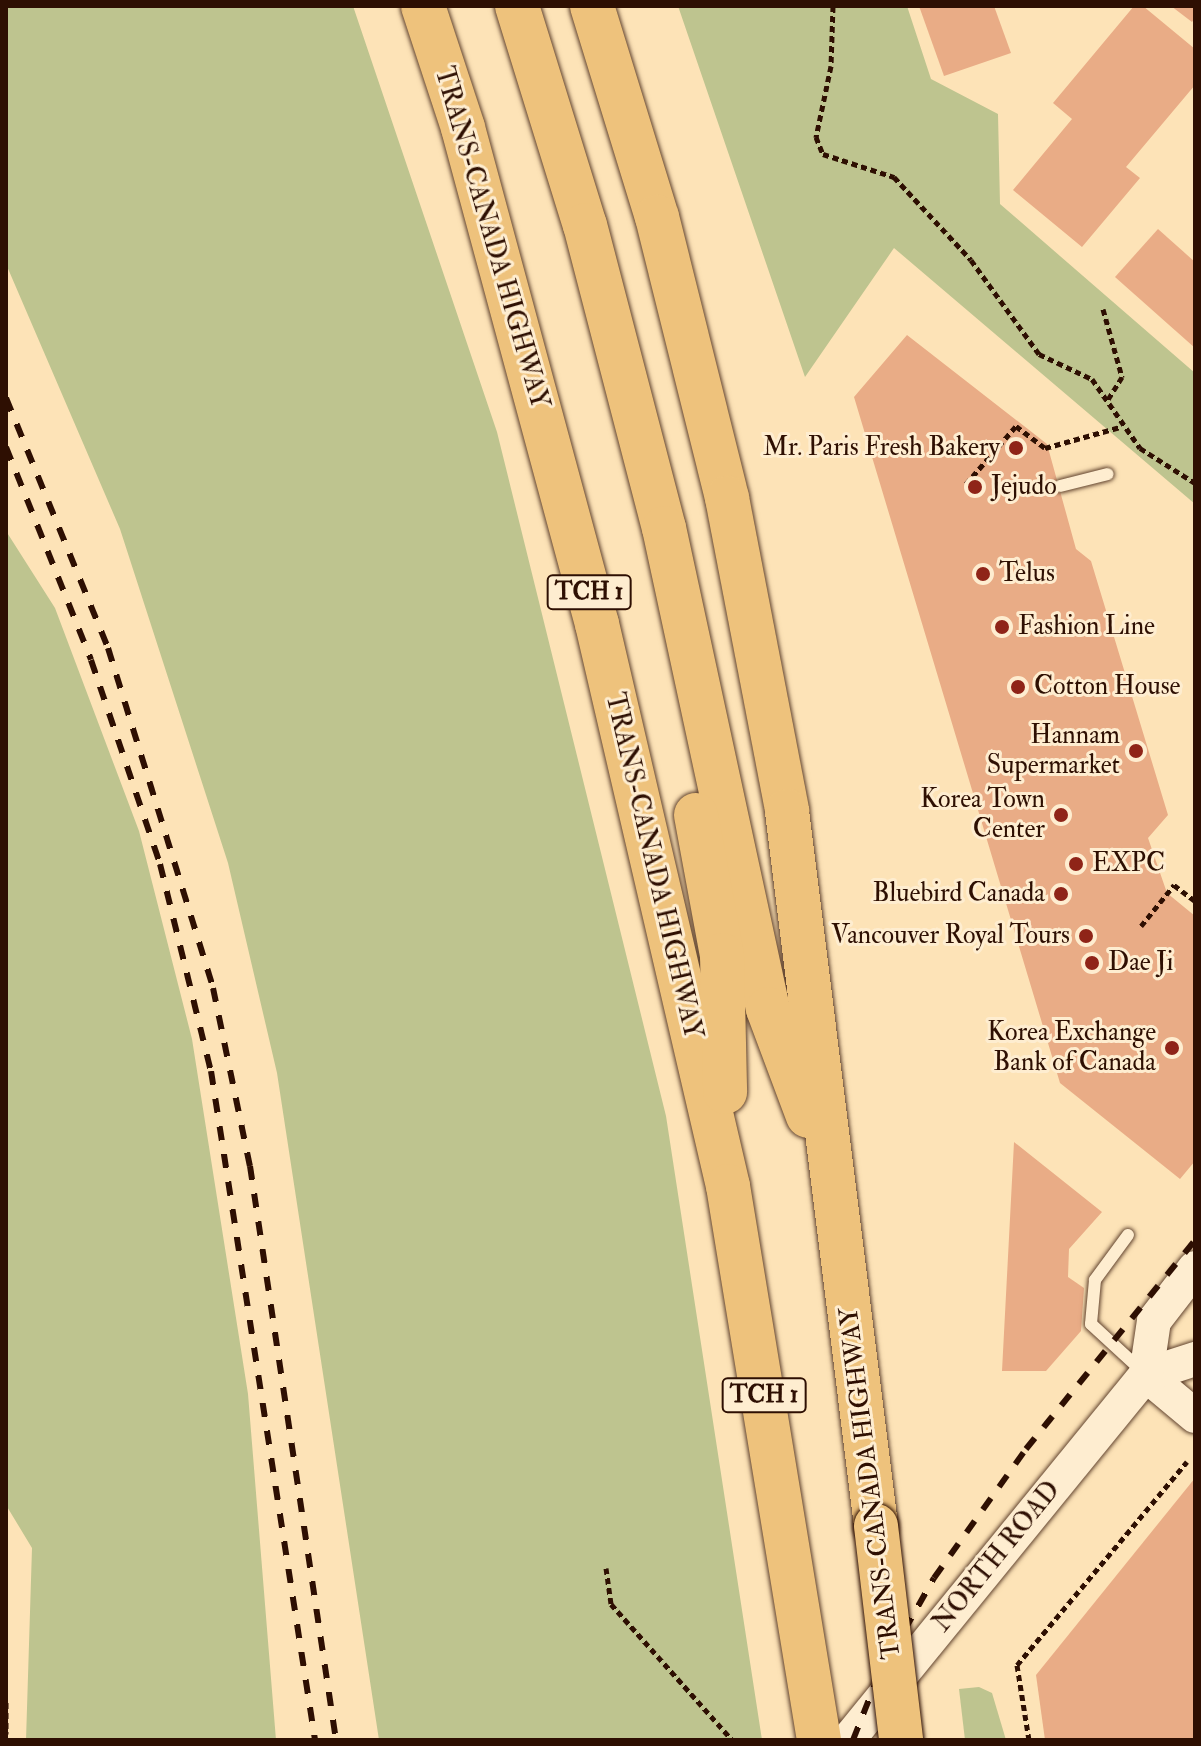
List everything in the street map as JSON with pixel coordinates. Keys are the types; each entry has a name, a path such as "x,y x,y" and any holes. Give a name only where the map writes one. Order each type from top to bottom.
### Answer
{"highway":[{"name":"TRANS-CANADA HIGHWAY","path":"423,6 463,128 597,624 728,1186 801,1604 819,1740"},
{"path":"496,6 598,350 645,542 722,955 728,1186"},
{"path":"517,6 585,225 664,528 768,1009 835,1186"},
{"name":"TRANS-CANADA HIGHWAY","path":"592,6 657,217 727,498 787,811 901,1740"}],"main road":[{"path":"1146,1375 1154,1321 1195,1268"},
{"path":"1146,1375 1195,1359"},
{"path":"1146,1375 1195,1416"},
{"name":"NORTH ROAD","path":"848,1740 1146,1375"}],"lane":[{"path":"1060,486 1108,474"},
{"path":"1128,1235 1095,1280 1091,1324 1146,1375"}],"path":[{"path":"833,6 831,66 816,137 823,154 894,177 971,260 1039,354 1092,379 1120,427 1195,483"},
{"path":"1103,309 1122,377 1107,401"},
{"path":"966,484 1016,426 1049,448 1120,427"},
{"path":"1141,926 1174,885 1195,901"},
{"path":"1029,1740 1017,1665 1187,1462"},
{"path":"606,1568 611,1604 732,1740"},
{"path":"6,1702 6,1734"}],"green space":[{"path":"6,6 353,6 497,432 666,1116 762,1740 379,1740 277,1073 228,863 120,529 6,264"},
{"path":"678,6 907,6 931,79 998,114 1000,204 1195,373 1195,504 894,248 805,377"},
{"path":"6,531 55,608 139,831 192,1039 248,1394 276,1740 26,1740 32,1548 6,1505"},
{"path":"979,1687 992,1693 1006,1740 965,1740 959,1689"}],"building":[{"path":"919,6 994,6 1011,53 944,76"},
{"path":"1134,6 1143,6 1195,49 1195,85 1126,167 1140,178 1082,247 1013,190 1072,119 1053,103"},
{"path":"1171,6 1195,6 1195,18 1192,22"},
{"path":"1158,229 1195,262 1195,348 1115,277"},
{"path":"907,335 1047,444 1076,549 1091,561 1168,815 1148,838 1167,893 1195,916 1195,1161 1180,1179 1060,1083 854,397"},
{"path":"1014,1142 1102,1212 1069,1249 1068,1277 1084,1288 1081,1331 1046,1371 1002,1371"},
{"path":"1195,1478 1195,1740 1045,1740 1036,1675"}],"railway":[{"path":"6,398 108,648 213,988 250,1166 336,1740"},
{"path":"6,447 91,660 160,864 211,1071 315,1740"},
{"path":"853,1740 877,1679 934,1578 1026,1449 1195,1240"}],"place":[{"name":"Mr. Paris Fresh Bakery","path":"1016,448"},
{"name":"Jejudo","path":"975,487"},
{"name":"Telus","path":"983,574"},
{"name":"Fashion Line","path":"1002,627"},
{"name":"Cotton House","path":"1018,687"},
{"name":"Hannam Supermarket","path":"1136,751"},
{"name":"Korea Town Center","path":"1061,815"},
{"name":"EXPC","path":"1076,864"},
{"name":"Bluebird Canada","path":"1061,894"},
{"name":"Vancouver Royal Tours","path":"1086,936"},
{"name":"Dae Ji","path":"1092,963"},
{"name":"Korea Exchange Bank of Canada","path":"1172,1048"}]}
